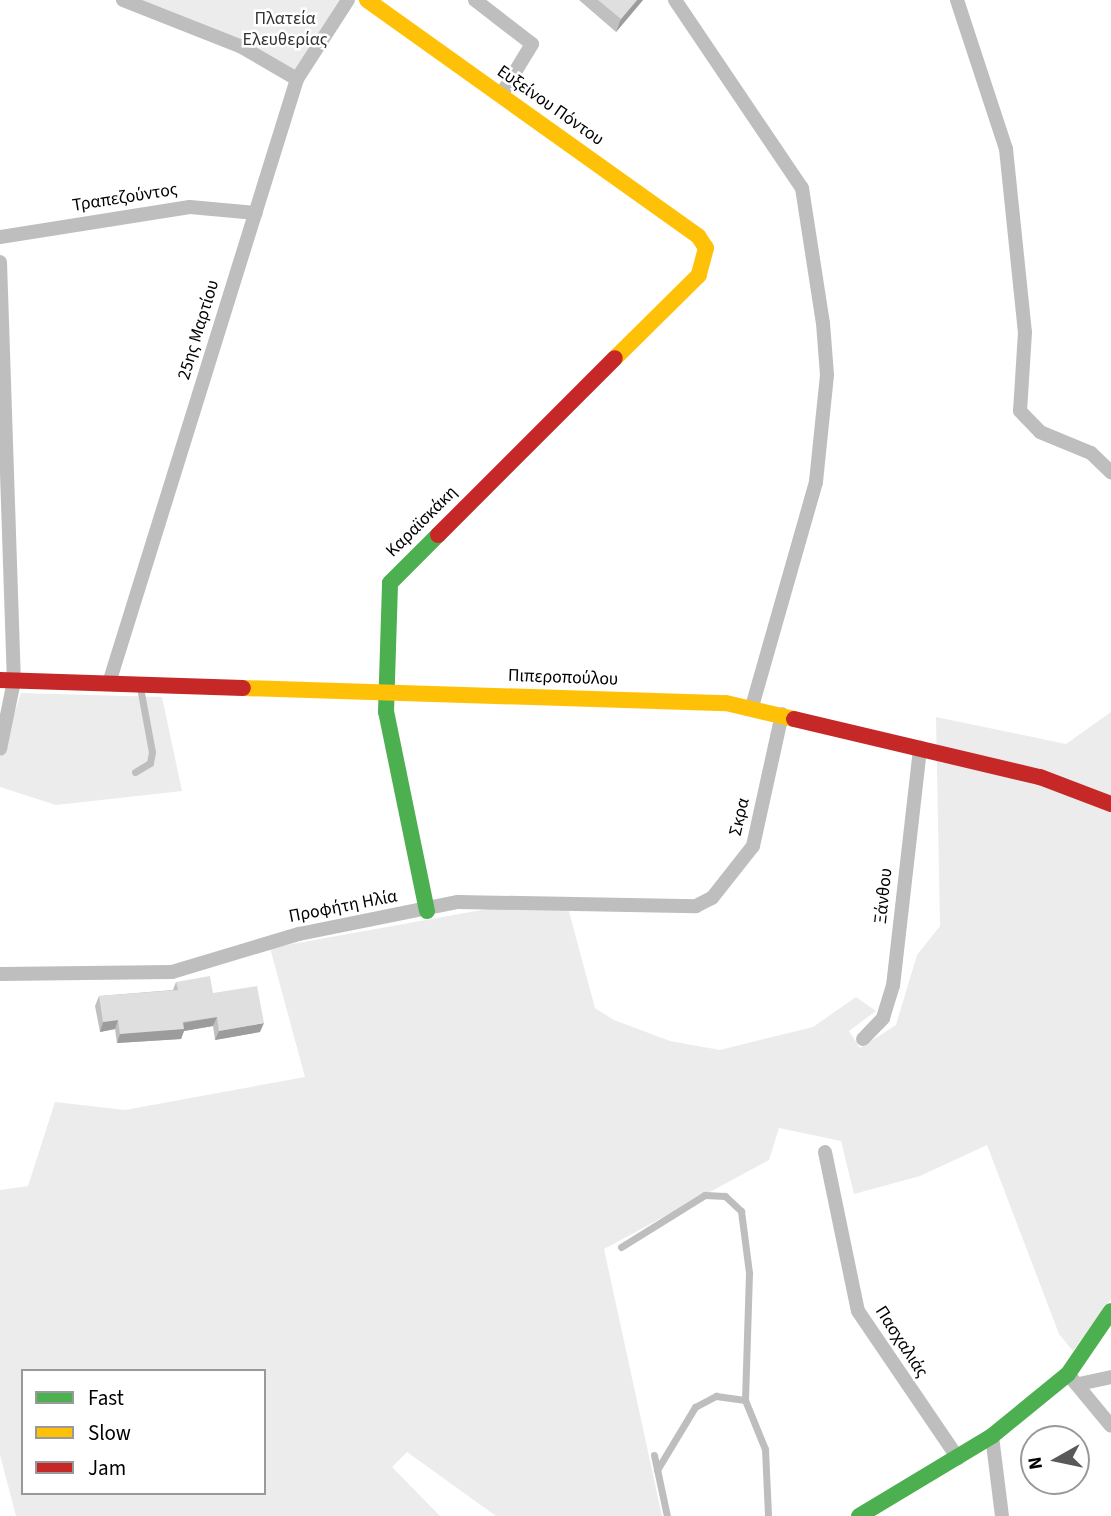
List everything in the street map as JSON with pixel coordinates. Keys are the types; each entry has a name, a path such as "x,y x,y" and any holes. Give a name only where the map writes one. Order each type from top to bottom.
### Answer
{"street":[{"path":"123,0 240,46 297,79"},
{"name":"25ης Μαρτίου","path":"109,683 297,79 348,0"},
{"name":"Ευξείνου Πόντου","path":"367,0 698,236 706,248"},
{"path":"475,0 532,44 501,95"},
{"path":"675,0 802,188 823,323 827,375 820,462 752,706"},
{"path":"957,0 989,82 1006,149 1025,332 1020,411 1040,432 1091,453 1111,472"},
{"name":"Τραπεζούντος","path":"0,237 190,207 256,213"},
{"name":"Καραϊσκάκη","path":"427,911 384,691 387,598 400,570 699,275 706,248"},
{"path":"0,262 7,681 0,749"},
{"name":"Πιπεροπούλου","path":"7,681 384,691 752,706 1040,777 1111,804"},
{"name":"Σκρα","path":"696,906 719,891 753,846 782,714"},
{"name":"Ξάνθου","path":"863,1039 883,1018 893,986 920,748"},
{"name":"Προφήτη Ηλία","path":"0,974 141,977 206,965 299,934 493,901 696,906"},
{"name":"Πασχαλιάς","path":"825,1152 858,1311 958,1458"},
{"path":"859,1516 958,1458 1073,1379 1111,1311"},
{"path":"1073,1379 1111,1377"},
{"path":"1073,1379 1111,1426"},
{"path":"992,1436 1002,1516"}],"lane":[{"path":"135,772 150,764 152,752 139,683"},
{"path":"621,1248 702,1195 723,1195 739,1207 749,1263 745,1401 765,1450 768,1516"},
{"path":"657,1469 695,1407 716,1396 745,1401"},
{"path":"654,1455 667,1516"}],"green space":[{"name":"Πλατεία Ελευθερίας","path":"132,0 339,0 295,73"},
{"path":"21,693 162,697 182,791 56,805 0,787 0,757"},
{"path":"1111,712 1111,1299 1073,1351 1059,1334 987,1145 920,1176 854,1194 841,1141 779,1128 769,1160 604,1249 662,1516 496,1516 407,1452 392,1467 440,1516 16,1516 0,1455 0,1190 28,1186 55,1102 125,1110 305,1077 270,948 487,909 568,908 595,1008 614,1020 670,1041 720,1050 813,1027 856,997 876,1011 849,1031 860,1048 896,1025 917,955 940,926 936,717 1066,744"}],"building":[{"path":"598,0 637,0 621,19"},
{"path":"210,976 213,993 257,986 264,1023 219,1031 217,1017 183,1022 184,1029 120,1034 118,1020 103,1022 99,996 178,990 176,982"}],"traffic: fast":[{"path":"427,911 386,712 390,583 438,535"},
{"path":"859,1516 992,1436 1068,1374 1111,1311"}],"traffic: slow":[{"path":"367,0 698,236 706,248 699,275 615,358"},
{"path":"243,688 726,703 794,719"}],"traffic: jam":[{"path":"438,535 615,358"},
{"path":"0,680 243,688"},
{"path":"794,719 1040,777 1111,804"}]}
